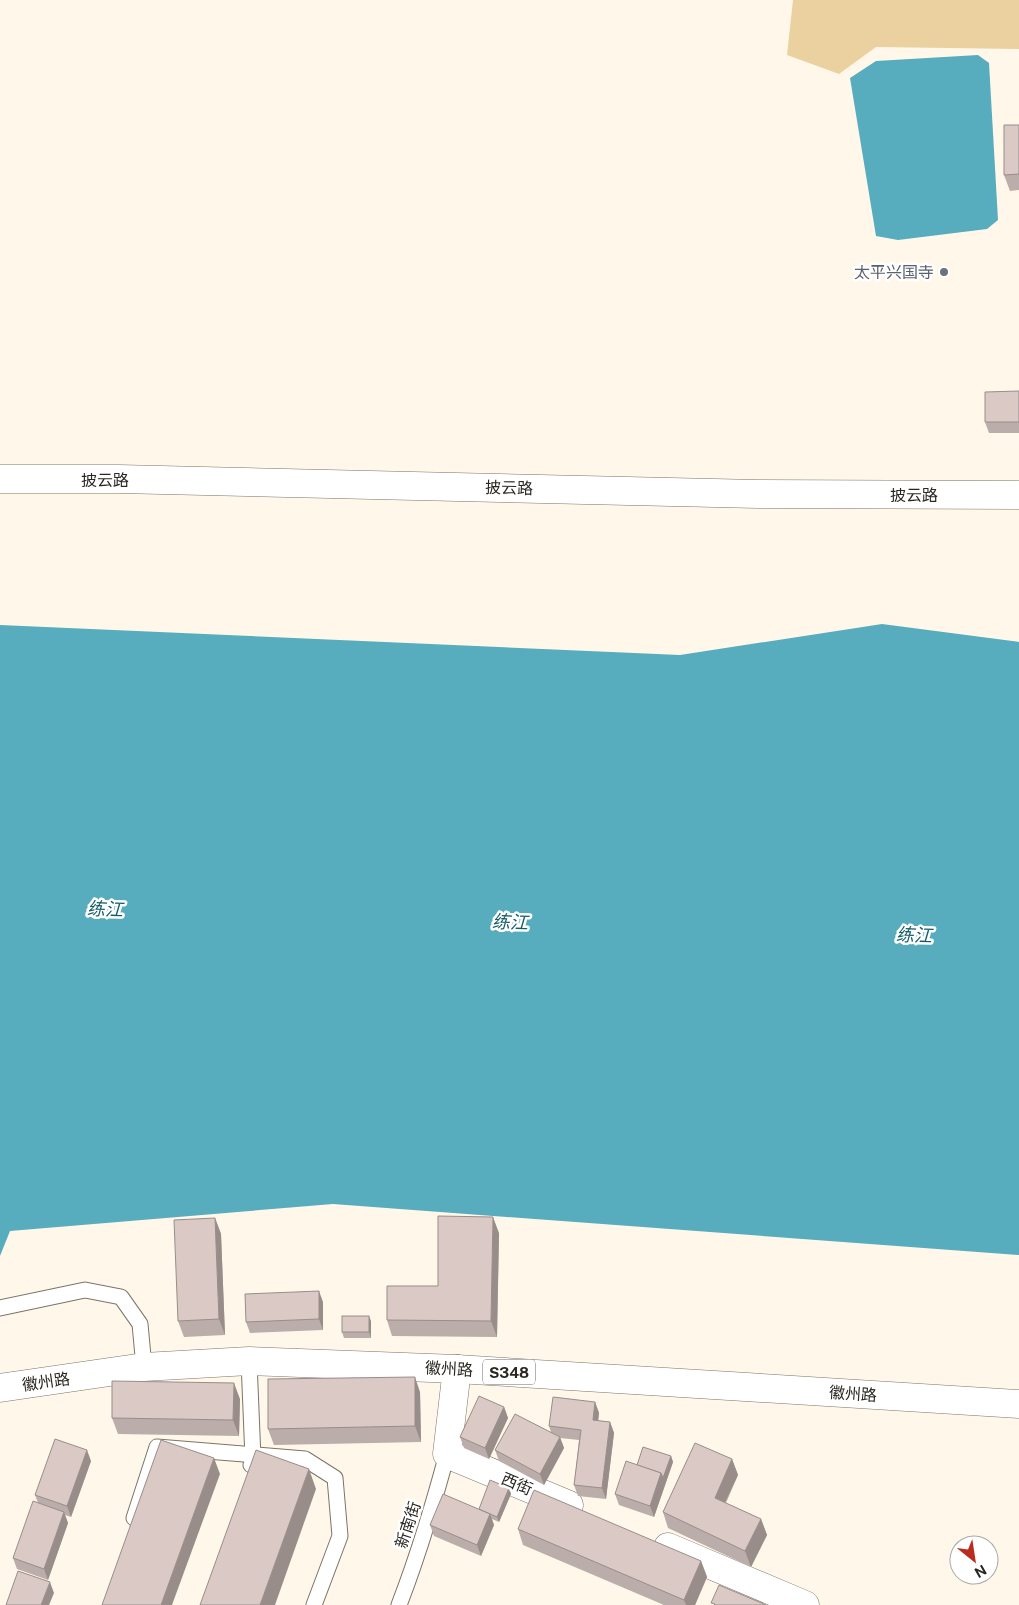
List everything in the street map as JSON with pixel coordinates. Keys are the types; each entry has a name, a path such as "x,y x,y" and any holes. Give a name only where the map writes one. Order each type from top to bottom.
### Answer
{"street":[{"name":"披云路","path":"0,479 139,480 748,494 1019,495"},
{"name":"徽州路","path":"0,1388 144,1367 249,1361 457,1369 1019,1404"},
{"path":"447,1454 457,1369"},
{"name":"西街","path":"447,1454 594,1516"},
{"path":"649,1539 805,1605"}],"lane":[{"path":"0,1308 85,1290 121,1297 140,1324 144,1367"},
{"path":"247,1478 253,1460 249,1361"},
{"path":"129,1531 157,1447 306,1459 335,1478 340,1536 314,1605"},
{"name":"新南街","path":"399,1605 432,1512 447,1454"}],"shaded area":[{"path":"793,0 1019,0 1019,49 876,47 839,74 787,55"}],"water":[{"path":"978,55 989,63 998,220 987,229 898,240 876,236 850,78 876,61"},
{"name":"练江","path":"882,624 1019,642 1019,1255 333,1204 10,1231 0,1256 0,625 680,655"}],"building":[{"path":"1004,125 1019,125 1019,174 1004,175"},
{"path":"1019,391 1019,422 985,422 985,392"},
{"path":"438,1216 493,1217 491,1321 387,1320 387,1286 438,1286"},
{"path":"215,1218 219,1319 178,1321 174,1220"},
{"path":"319,1291 319,1319 246,1322 245,1294"},
{"path":"342,1316 369,1316 369,1332 342,1332"},
{"path":"415,1377 415,1426 268,1429 268,1379"},
{"path":"112,1381 234,1383 233,1420 112,1418"},
{"path":"479,1396 504,1407 485,1448 460,1437"},
{"path":"553,1397 595,1402 593,1420 610,1422 602,1488 574,1485 581,1430 549,1426"},
{"path":"515,1414 560,1437 540,1474 495,1450"},
{"path":"55,1439 87,1450 67,1506 35,1495"},
{"path":"161,1440 214,1458 161,1605 102,1605"},
{"path":"695,1443 732,1459 715,1498 761,1519 745,1551 663,1512"},
{"path":"643,1447 671,1456 663,1478 661,1473 637,1465"},
{"path":"256,1450 309,1469 260,1605 200,1605"},
{"path":"626,1461 661,1473 650,1506 615,1494"},
{"path":"490,1480 509,1488 497,1517 479,1509"},
{"path":"534,1490 701,1561 684,1600 518,1529"},
{"path":"443,1494 490,1514 477,1545 430,1525"},
{"path":"33,1501 64,1512 44,1569 13,1558"},
{"path":"18,1571 50,1582 41,1605 6,1605"},
{"path":"719,1585 766,1605 714,1605 711,1603"}],"place":[{"name":"太平兴国寺","path":"944,272"}]}
